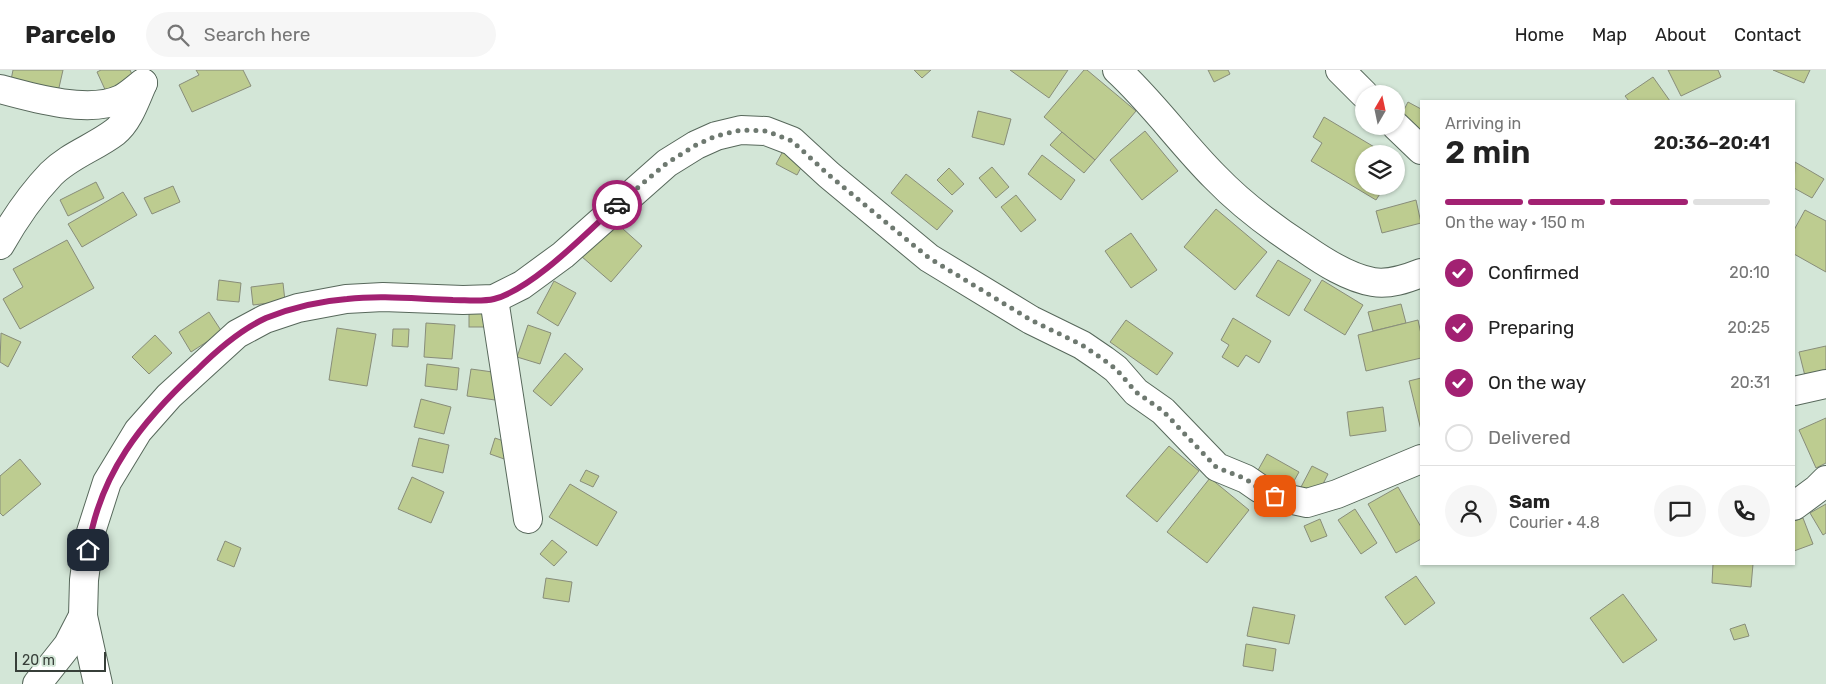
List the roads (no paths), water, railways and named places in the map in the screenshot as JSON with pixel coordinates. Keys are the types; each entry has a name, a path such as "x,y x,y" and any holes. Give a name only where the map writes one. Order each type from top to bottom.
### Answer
{"street":[{"path":"1117,70 1149,102 1214,176 1237,199 1291,240 1338,268 1373,282 1392,282 1420,273"},
{"path":"1340,70 1355,85"},
{"path":"0,89 33,97 78,104 100,105 122,99 149,76"},
{"path":"0,246 22,209 51,174 69,159 116,132 149,76"},
{"path":"98,684 83,616 84,580 90,535 107,482 138,431 169,396 237,334 265,319 298,308 346,299 383,297 463,300 494,298 522,286 563,255 667,163 696,145 716,136 741,130 766,131 792,141 915,248 946,270 1031,320 1082,345 1104,360 1116,369 1136,392 1163,411 1216,467 1246,479 1258,488 1275,496 1307,503 1337,494 1420,459"},
{"path":"1405,135 1420,149"},
{"path":"494,298 528,519"},
{"path":"1795,391 1826,384"},
{"path":"1795,505 1817,490 1826,480"},
{"path":"37,684 68,645 83,616"}]}
